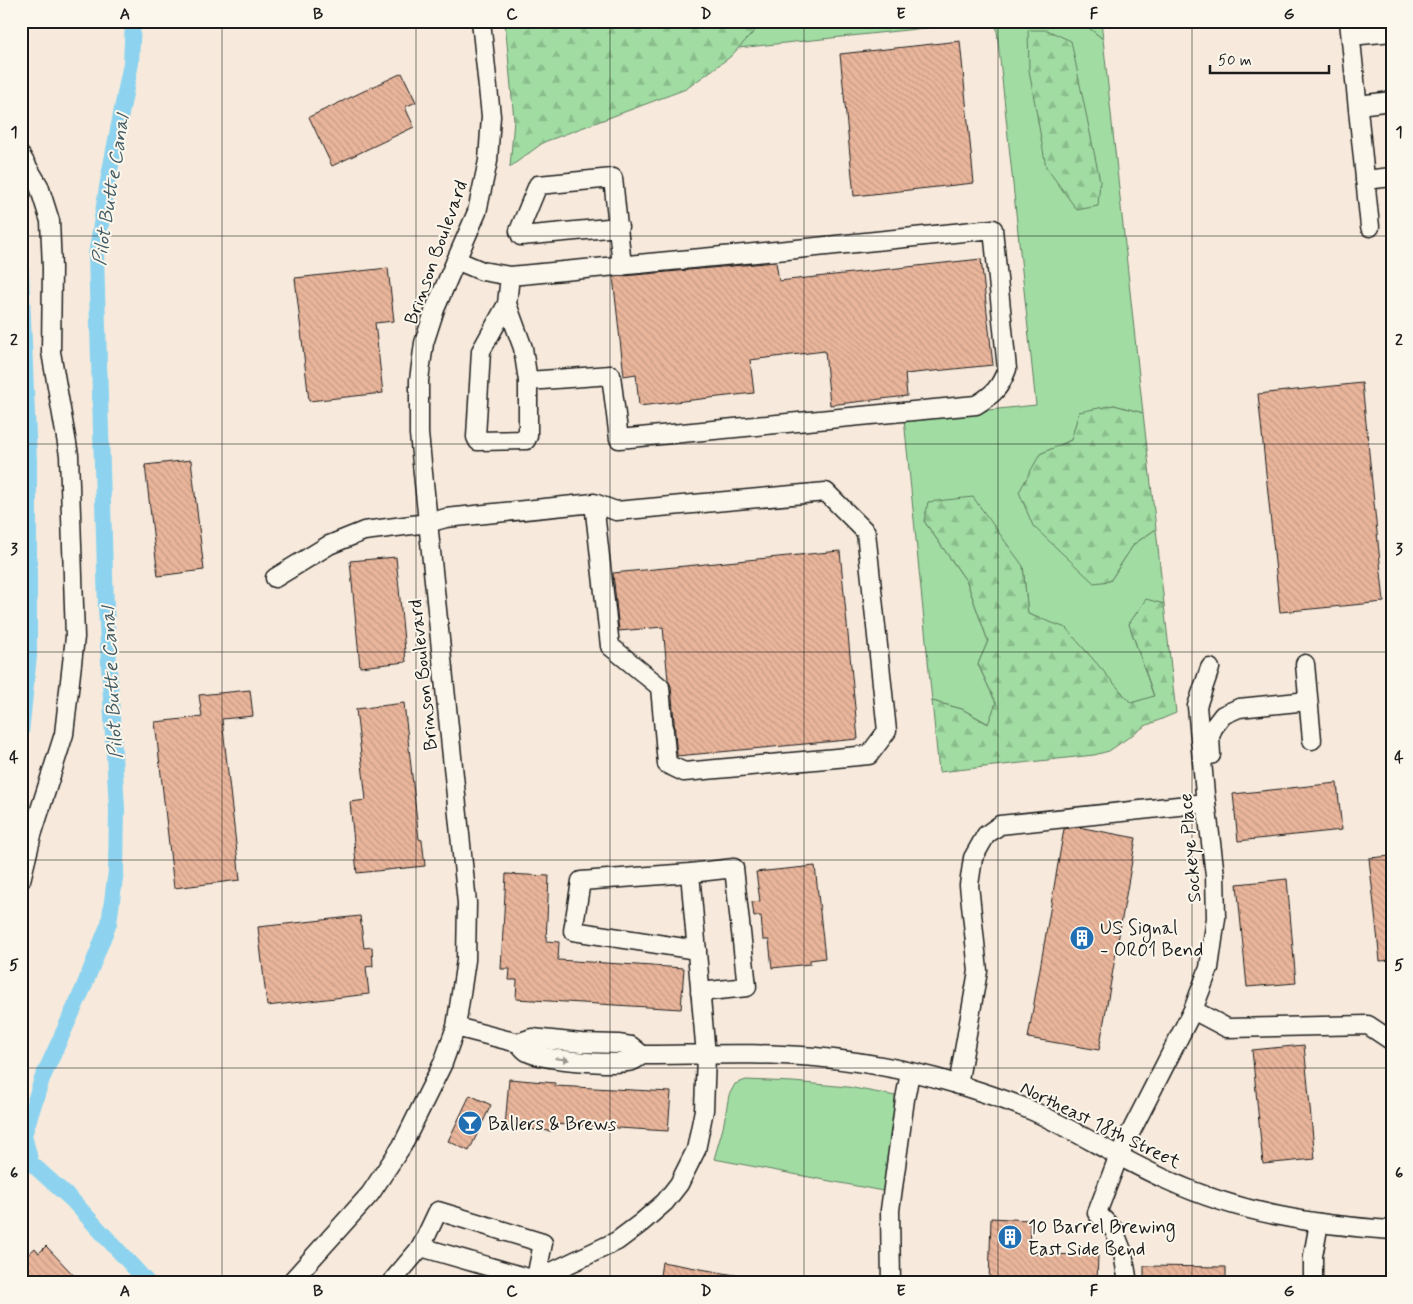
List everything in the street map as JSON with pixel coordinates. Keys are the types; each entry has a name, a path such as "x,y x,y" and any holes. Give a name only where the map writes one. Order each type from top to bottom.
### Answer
{"street":[{"name":"Brinson Boulevard","path":"296,1281 370,1194 402,1146 443,1063 456,1027 466,960 467,903 419,434 419,380 424,344 435,309 477,212 488,161 491,116 481,21"},
{"path":"1370,227 1350,28 1392,32"},
{"path":"1358,105 1392,100"},
{"path":"21,156 40,186 50,220 52,268 51,352 69,455 75,637 64,734 32,835 21,880"},
{"path":"1365,180 1392,177"},
{"path":"619,227 521,236 519,231 538,185 613,178 619,227 622,266"},
{"path":"456,260 482,271 510,276 994,228 1007,369 1003,380 992,395 976,405 619,439 611,375 528,381"},
{"path":"507,304 523,348 528,381 528,436 526,440 478,441 476,437 481,351 507,304 510,276"},
{"path":"275,578 329,545 364,532 428,523 446,518 594,503 616,511 826,492 866,532 887,731 869,754 684,772 667,764 660,687 610,646 594,503"},
{"path":"1305,664 1312,740"},
{"name":"Sockeye Place","path":"1128,1283 1123,1253 1114,1230 1097,1213 1119,1155 1193,1010 1209,968 1216,918 1215,875 1205,798 1197,706 1210,668"},
{"path":"958,1085 978,971 970,876 973,858 986,835 1000,825 1205,798 1212,781 1210,737 1213,728 1223,715 1239,708 1308,701"},
{"path":"697,950 573,930 581,881 734,868 747,987 700,992"},
{"path":"421,1247 535,1282 617,1241 665,1202 679,1184 696,1150 704,1110 706,1055 690,873"},
{"path":"1193,1010 1227,1028 1368,1025 1392,1041"},
{"name":"Northeast 18th Street","path":"456,1027 518,1043 527,1052 537,1056 585,1062 616,1063 631,1061 642,1055 814,1057 857,1062 910,1072 958,1085 1033,1111 1168,1180 1225,1202 1274,1216 1349,1227 1392,1230"},
{"path":"891,1283 890,1210 910,1072"},
{"path":"398,1283 394,1279 421,1247 438,1211 543,1243 535,1282"},
{"path":"1313,1283 1313,1256 1319,1223"}],"green space":[{"path":"505,21 764,21 730,57 686,89 544,142 510,167 514,120"},
{"path":"764,21 991,21 738,48"},
{"path":"996,21 1086,21 1088,27 1103,39 1143,413 1114,405 1079,413 1071,440 1040,454 1110,581 1134,544 1156,529 1164,604 1146,600 1129,624 1154,697 1131,703 1066,629 1028,614 1023,566 924,521 967,582 988,641 978,664 996,703 989,724 962,709 932,701 904,419 1036,405"},
{"path":"1086,21 1101,21 1103,39 1088,27"},
{"path":"1028,30 1047,30 1071,41 1100,181 1098,206 1077,210 1046,167 1029,70"},
{"path":"1114,405 1143,413 1156,529 1134,544 1110,581 1094,583 1033,526 1019,492 1040,454 1071,440 1079,412"},
{"path":"973,497 1023,566 1028,614 1066,628 1131,703 1154,696 1129,624 1146,599 1164,604 1176,713 1145,726 1109,751 1094,755 939,772 932,701 962,709 988,724 996,703 978,664 988,641 967,582 924,521 928,502"},
{"path":"746,1080 848,1087 901,1097 888,1192 714,1159 723,1128 729,1095 735,1084"}],"building":[{"path":"960,41 974,183 854,196 840,54"},
{"path":"402,73 416,102 405,107 414,127 332,166 309,117"},
{"path":"981,259 993,365 905,374 907,396 830,405 825,351 750,360 754,393 639,406 636,374 624,376 613,277 776,262 779,281"},
{"path":"388,268 394,321 375,323 383,393 309,401 295,278"},
{"path":"1362,383 1384,602 1280,612 1258,394"},
{"path":"191,460 204,570 158,576 145,465"},
{"path":"840,551 858,739 677,756 671,686 668,680 663,627 619,631 613,573"},
{"path":"396,557 406,662 360,667 350,561"},
{"path":"250,690 253,716 222,719 240,880 174,888 155,722 202,717 199,695"},
{"path":"404,703 419,839 422,840 425,866 357,873 350,802 366,800 356,709"},
{"path":"1337,783 1342,830 1238,841 1233,794"},
{"name":"US Signal - OR01 Bend","path":"1078,827 1136,838 1099,1050 1028,1038 1064,829"},
{"path":"1392,856 1392,960 1380,961 1369,858"},
{"path":"815,866 825,958 810,960 810,964 772,968 769,940 763,940 761,916 754,917 752,902 760,901 756,872"},
{"path":"506,874 549,876 546,941 559,942 558,960 684,968 681,1009 516,999 517,980 509,980 510,969 501,969"},
{"path":"1287,879 1296,983 1247,987 1237,884"},
{"path":"360,916 364,948 372,947 373,966 366,967 369,994 267,1006 258,927"},
{"path":"1304,1045 1315,1159 1263,1164 1252,1050"},
{"path":"509,1079 555,1083 555,1086 671,1092 668,1131 552,1124 551,1131 505,1127"},
{"name":"Ballers & Brews","path":"470,1095 491,1105 469,1151 448,1141"},
{"name":"10 Barrel Brewing East Side Bend","path":"991,1218 1030,1220 1029,1254 1098,1255 1097,1283 989,1283"},
{"path":"46,1246 81,1283 36,1283 21,1267 21,1261 35,1248 39,1253"},
{"path":"662,1262 740,1276 739,1283 659,1283"},
{"path":"1144,1266 1226,1267 1226,1283 1144,1283"}],"waterway":[{"name":"Pilot Butte Canal","path":"133,21 131,63 96,255 106,608 117,809 116,871 109,923 83,989 42,1079 24,1135 31,1163 72,1200 148,1283"},
{"path":"21,271 29,460 29,656 21,733"}],"place":[{"name":"US Signal - OR01 Bend","path":"1082,938"},
{"name":"Ballers & Brews","path":"470,1123"},
{"name":"10 Barrel Brewing East Side Bend","path":"1010,1237"}]}
